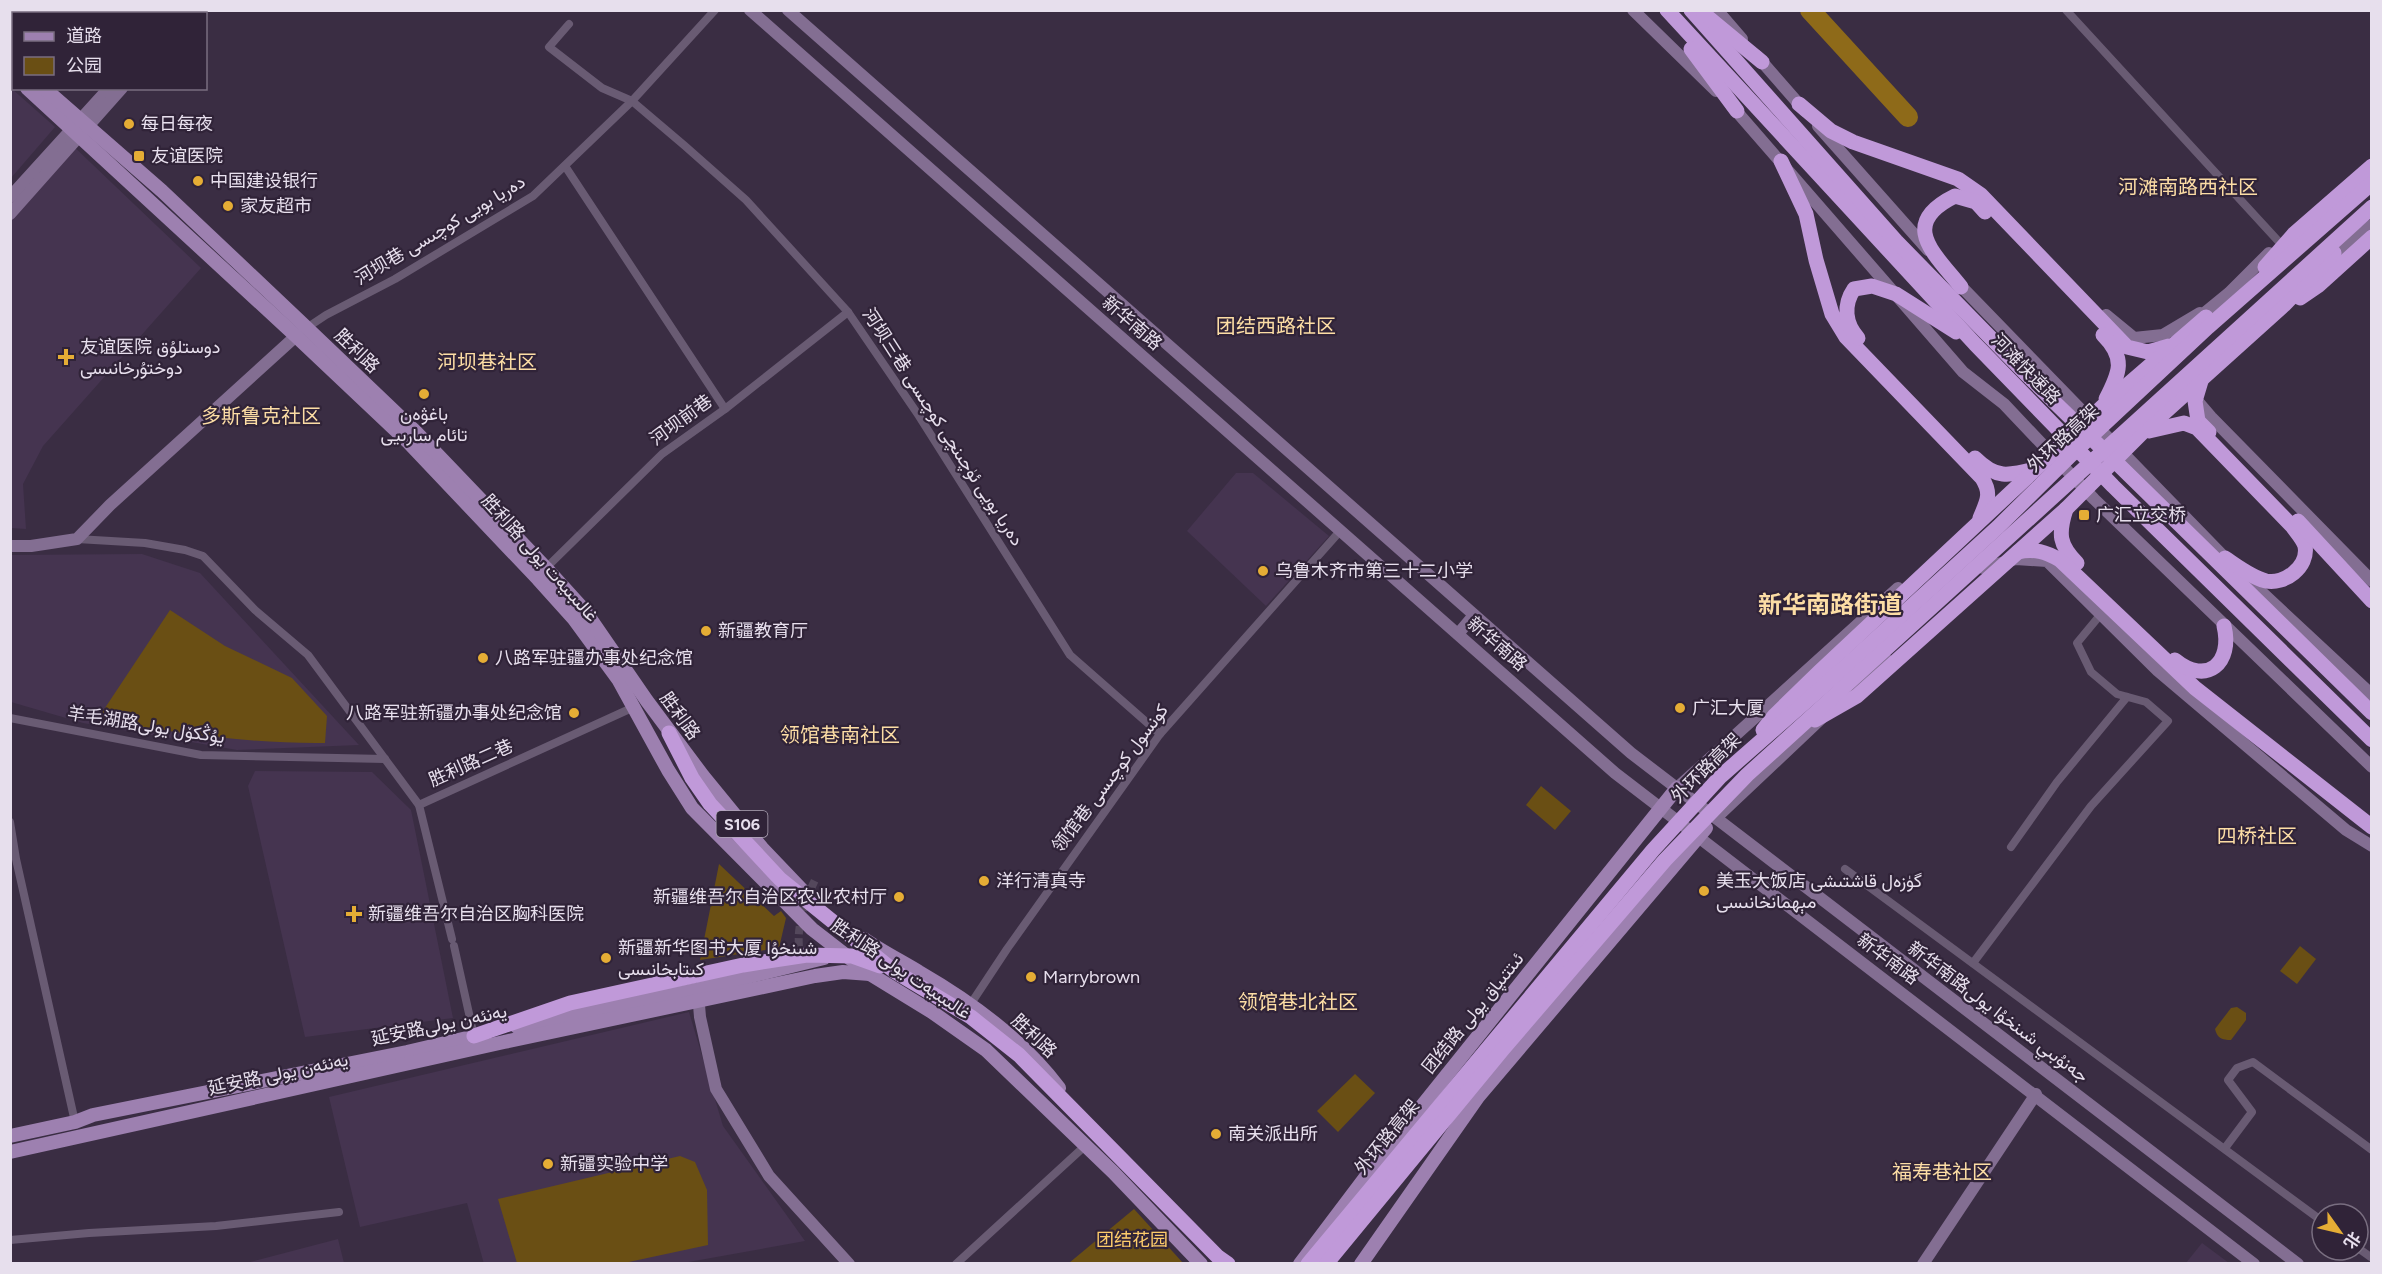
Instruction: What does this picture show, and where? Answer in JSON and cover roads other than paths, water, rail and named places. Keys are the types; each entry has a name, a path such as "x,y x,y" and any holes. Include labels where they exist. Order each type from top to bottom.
{"highway":[{"path":"1665,10 1737,111"},
{"name":"河滩快速路","path":"1665,10 1975,344 2122,494 2372,740"},
{"name":"河滩快速路","path":"1691,10 1896,241 2027,375 2372,714"},
{"path":"1700,10 1762,62"},
{"path":"1799,104 1831,131 1853,142 1958,179 2127,347 2148,352 2172,345"},
{"path":"1781,160 1806,214 1816,260 1832,314 1982,478 1988,488 1989,497 1975,527"},
{"path":"2262,270 2294,234 2372,166"},
{"path":"1744,756 1775,715 2102,407 2172,345 2372,178"},
{"name":"外环路高架","path":"1308,1263 1653,850 1721,776 1844,668 1998,527 2208,327 2372,183"},
{"path":"1961,287 1926,244 1925,222 1936,205 1954,196 1978,199 2110,342 2118,354 2118,376 2102,407"},
{"name":"外环路高架","path":"1326,1263 1503,1049 1665,860 1747,775 2372,207"},
{"path":"1792,734 1857,696 2066,509 2143,432 2272,316 2372,214"},
{"path":"2272,316 2319,285 2372,237"},
{"path":"1975,344 1896,294 1872,286 1854,289 1847,299 1848,333 1989,471 2002,475 2038,468"},
{"path":"2202,379 2195,401 2198,421 2306,529 2372,600"},
{"path":"2143,432 2184,423 2196,428 2292,526 2306,548 2301,563 2292,576 2279,582 2260,578 2225,558"},
{"path":"2066,509 2061,537 2064,550 2164,651 2186,669 2196,672 2214,669 2223,659 2227,646 2224,626"},
{"path":"2018,552 2029,549 2048,553 2060,560 2187,682 2371,827"},
{"path":"669,733 692,778 710,804 780,879 894,971 971,1017 1019,1055 1218,1257 1229,1263"},
{"path":"474,1036 570,1003 743,965 807,955 852,956 894,971"},
{"path":"1341,1263 1400,1175"},
{"path":"1302,1263 1326,1242"}],"main road":[{"name":"胜利路","path":"30,90 80,128"},
{"name":"胜利路","path":"46,90 80,128 301,332 416,432 546,568 585,611 669,733 762,848 808,896 875,947 970,1005 1024,1048 1045,1069 1072,1105 1229,1263"},
{"name":"胜利路 غالىبىيەت يولى","path":"301,332 574,619 618,679 668,770 692,808 812,929 842,954 987,1050 1086,1145 1201,1263"},
{"name":"团结路 ئىتتىپاق يولى","path":"1302,1263 1377,1162 1677,788"},
{"path":"1361,1263 1478,1097 1698,836 1716,818"},
{"name":"延安路يەنئەن يولى","path":"10,1136 75,1122 93,1115 474,1036 698,995 842,954 875,947"},
{"name":"延安路 يەنئەن يولى","path":"10,1152 698,995 843,972 870,974"}],"street":[{"name":"河坝巷 دەريا بويى كوچىسى","path":"301,332 326,315 395,279 533,196 632,101 715,10"},
{"name":"新华南路","path":"750,10 1615,773 2254,1263"},
{"name":"新华南路","path":"788,10 1631,753 1677,788"},
{"path":"1633,10 1737,111 1963,372 2004,404 2094,499 2372,767"},
{"path":"1717,10 1961,287 2225,558 2372,695"},
{"path":"2066,10 2280,243"},
{"name":"河坝三巷 دەريا بويى ئۈچىنچى كوچىسى","path":"569,24 549,47 602,88 632,101 746,200 848,312 919,416 1070,655 1160,734"},
{"path":"10,214 80,128 108,90"},
{"path":"10,197 120,90"},
{"path":"2076,405 2091,407 2099,404 2138,367 2217,303 2372,158"},
{"path":"565,166 725,409"},
{"path":"1931,170 1959,171 1983,189 2114,323 2134,338 2163,335 2217,303"},
{"path":"2124,454 2128,440 2372,225"},
{"name":"河坝前巷","path":"546,568 662,454 725,409 848,312"},
{"path":"77,539 110,505 301,332"},
{"path":"2186,388 2211,417 2372,581"},
{"path":"1677,788 2026,474 2041,444"},
{"path":"1716,818 2049,506 2078,496 2094,499"},
{"name":"领馆巷 كونسول كوچىسى","path":"970,1005 1007,949 1160,734 1341,530"},
{"path":"10,546 30,546 77,539 146,543 185,550 203,556 255,610 308,655 419,805 474,1036"},
{"path":"1983,568 2016,559 2047,561 2158,671 2346,830 2372,846"},
{"path":"1973,963 2091,806 2168,721 2146,702 2117,694 2091,672 2077,643 2101,614"},
{"path":"1458,634 1474,615"},
{"path":"2011,847 2056,782 2127,697"},
{"name":"胜利路二巷","path":"419,805 634,707"},
{"name":"羊毛湖路يۇڭكۆل يولى","path":"10,718 201,755 385,759"},
{"name":"新华南路جەنۇبىي شىنخۇا يولى","path":"1677,788 2298,1263"},
{"path":"10,822 16,859 75,1122"},
{"path":"1845,869 2310,1212"},
{"path":"698,995 716,1089 769,1176 849,1263"},
{"path":"2225,1148 2252,1112 2228,1080 2237,1068 2253,1062 2372,1150"},
{"path":"1923,1263 2036,1095"},
{"path":"956,1263 1086,1145"},
{"path":"10,1240 216,1226 339,1212"}],"waterway":[{"path":"1810,10 1908,117"}],"tunnel":[{"path":"801,958 799,928 807,898 815,880"}],"place":[{"name":"每日每夜","path":"129,124"},
{"name":"友谊医院","path":"139,156"},
{"name":"中国建设银行","path":"198,181"},
{"name":"家友超市","path":"228,206"},
{"name":"友谊医院 دوستلۇق دوختۇرخانىسى","path":"66,357"},
{"name":"باغۋەن تائام سارىيى","path":"424,394"},
{"name":"广汇立交桥","path":"2084,515"},
{"name":"乌鲁木齐市第三十二小学","path":"1263,571"},
{"name":"新疆教育厅","path":"706,631"},
{"name":"八路军驻疆办事处纪念馆","path":"483,658"},
{"name":"广汇大厦","path":"1680,708"},
{"name":"八路军驻新疆办事处纪念馆","path":"574,713"},
{"name":"洋行清真寺","path":"984,881"},
{"name":"美玉大饭店 گۈزەل قاشتىشى مېھمانخانىسى","path":"1704,891"},
{"name":"新疆维吾尔自治区农业农村厅","path":"899,897"},
{"name":"新疆维吾尔自治区胸科医院","path":"354,914"},
{"name":"新疆新华图书大厦 شىنخۇا كىتابخانىسى","path":"606,958"},
{"name":"Marrybrown","path":"1031,977"},
{"name":"南关派出所","path":"1216,1134"},
{"name":"新疆实验中学","path":"548,1164"}],"district":[{"name":"河滩南路西社区","path":"2188,187"},
{"name":"团结西路社区","path":"1276,326"},
{"name":"河坝巷社区","path":"487,362"},
{"name":"多斯鲁克社区","path":"261,416"},
{"name":"新华南路街道","path":"1830,605"},
{"name":"领馆巷南社区","path":"840,735"},
{"name":"四桥社区","path":"2257,836"},
{"name":"领馆巷北社区","path":"1298,1002"},
{"name":"福寿巷社区","path":"1942,1172"}],"park label":[{"name":"团结花园","path":"1132,1240"}]}
